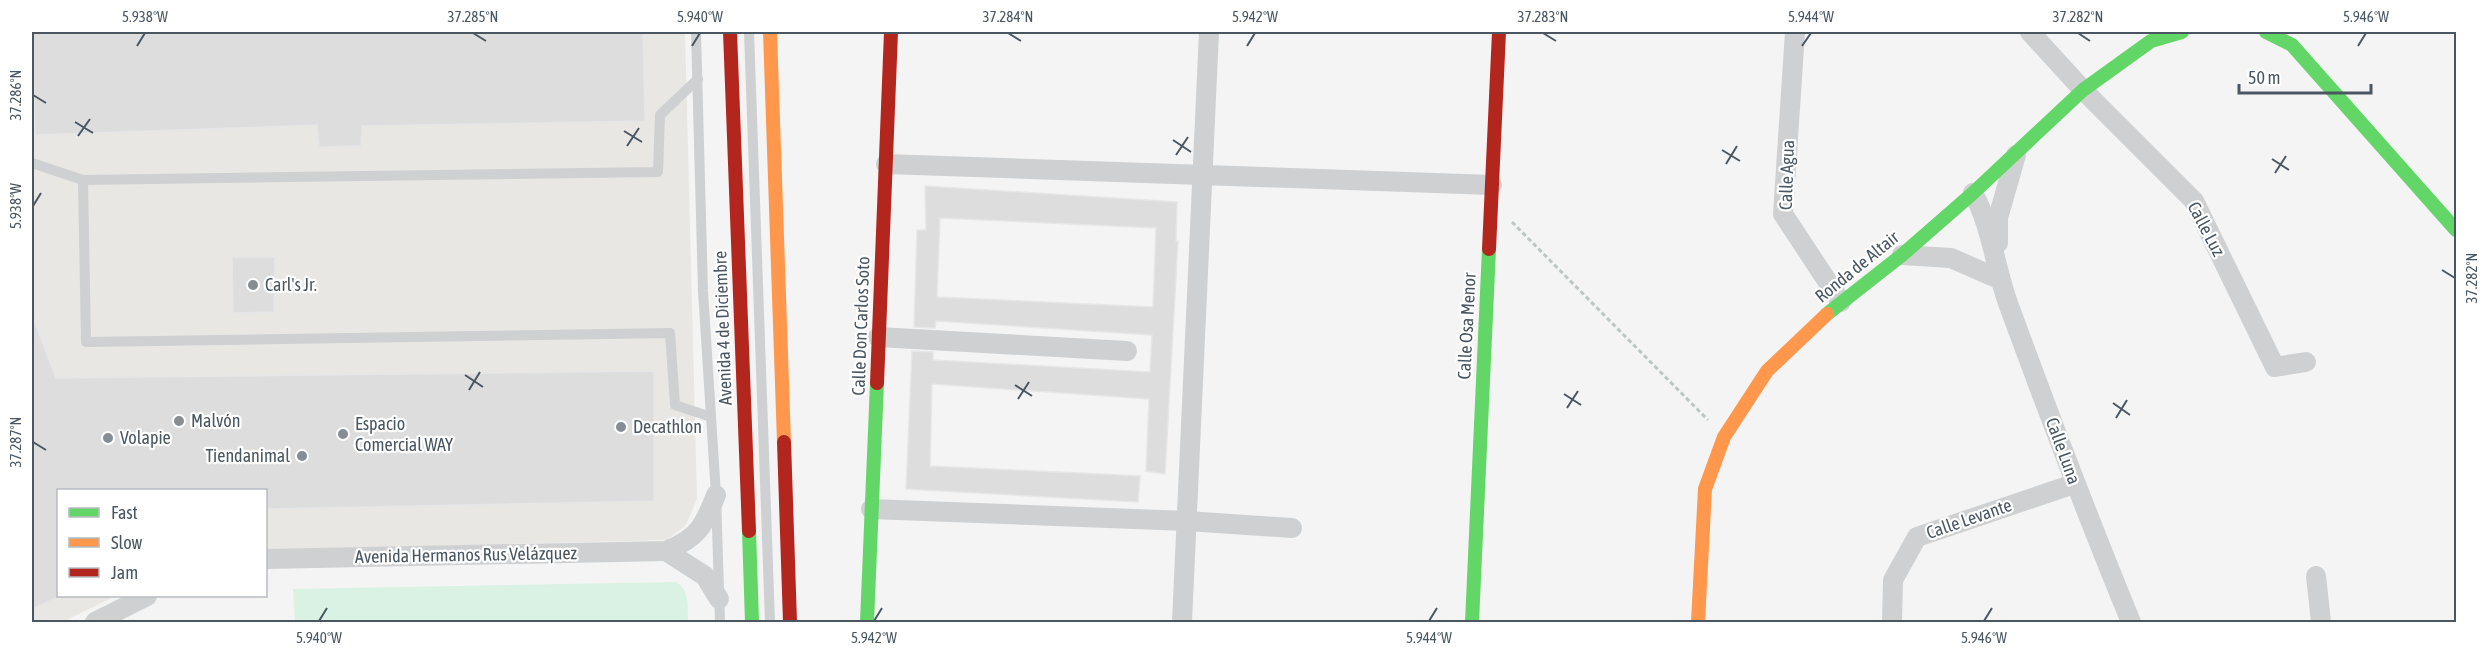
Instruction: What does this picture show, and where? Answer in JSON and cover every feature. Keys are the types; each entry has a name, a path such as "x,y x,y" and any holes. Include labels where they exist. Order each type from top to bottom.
{"street":[{"name":"Avenida 4 de Diciembre","path":"730,32 752,622"},
{"path":"770,32 790,622"},
{"name":"Calle Don Carlos Soto","path":"867,622 891,32"},
{"path":"1182,622 1209,32"},
{"name":"Calle Osa Menor","path":"1472,622 1499,32"},
{"name":"Calle Agua","path":"1795,32 1783,214 1841,302"},
{"path":"2030,32 2083,90"},
{"name":"Ronda de Altair","path":"1698,622 1705,489 1724,437 1767,371 1841,302 1902,255 1973,193 2083,90 2151,41 2182,32"},
{"path":"2266,32 2292,45 2457,230"},
{"name":"Calle Luz","path":"2083,90 2194,201 2275,367 2306,362"},
{"name":"Calle Luna","path":"1999,279 1998,218 2016,153"},
{"path":"886,164 1202,177 1492,193"},
{"name":"Calle Luna","path":"1973,193 1984,213 1999,279 2074,484 2131,622"},
{"path":"1902,255 1951,258 1999,279"},
{"path":"878,337 1127,351"},
{"name":"Calle Levante","path":"1892,622 1893,580 1917,537 2074,484"},
{"name":"Avenida Hermanos Rus Velázquez","path":"267,559 666,551 694,537 705,522 716,495"},
{"path":"871,509 1187,521 1292,528"},
{"path":"666,551 705,576 719,599"},
{"path":"2316,576 2321,622"},
{"path":"95,622 145,597"}],"lane":[{"path":"696,32 703,291 716,495 720,622"},
{"path":"749,32 770,622"},
{"path":"757,32 778,622"},
{"path":"32,163 83,180 658,172 660,115 698,79"},
{"path":"83,180 86,342 670,333 675,405 711,417"}],"path":[{"path":"1492,193 1724,437"}],"shaded area":[{"path":"32,32 685,32 697,499 686,525 667,540 267,550 267,489 57,489 57,597 114,597 62,622 32,622"}],"green space":[{"path":"676,582 686,595 688,622 295,622 293,589"}],"building":[{"path":"32,32 643,32 645,121 362,126 361,146 319,147 317,125 35,135"},
{"path":"925,186 1177,202 1176,241 1178,241 1165,474 1146,471 1149,399 932,384 930,466 1140,476 1138,502 906,489 912,351 933,352 933,360 1150,372 1152,335 936,321 935,328 914,327 917,230 926,230","holes":["940,218 1156,228 1153,307 937,297"]},
{"name":"Carl's Jr.","path":"232,257 275,257 274,312 233,313"},
{"name":"Espacio Comercial WAY","path":"32,315 56,378 654,371 654,501 267,509 267,489 57,489 58,597 32,609"}],"traffic: fast":[{"path":"1827,314 1902,255 1973,193 2083,90 2151,41 2182,32"},
{"path":"2266,32 2292,45 2456,230"},
{"path":"1472,622 1489,249"},
{"path":"867,622 877,383"},
{"path":"749,531 752,622"}],"traffic: slow":[{"path":"770,32 784,442"},
{"path":"1698,622 1705,489 1724,437 1767,371 1827,314"}],"traffic: jam":[{"path":"730,32 749,531"},
{"path":"877,383 891,32"},
{"path":"1489,249 1499,32"},
{"path":"784,442 790,622"}],"place":[{"name":"Carl's Jr.","path":"253,285"},
{"name":"Malvón","path":"179,421"},
{"name":"Decathlon","path":"621,427"},
{"name":"Espacio Comercial WAY","path":"343,434"},
{"name":"Volapie","path":"108,438"},
{"name":"Tiendanimal","path":"302,456"}]}
